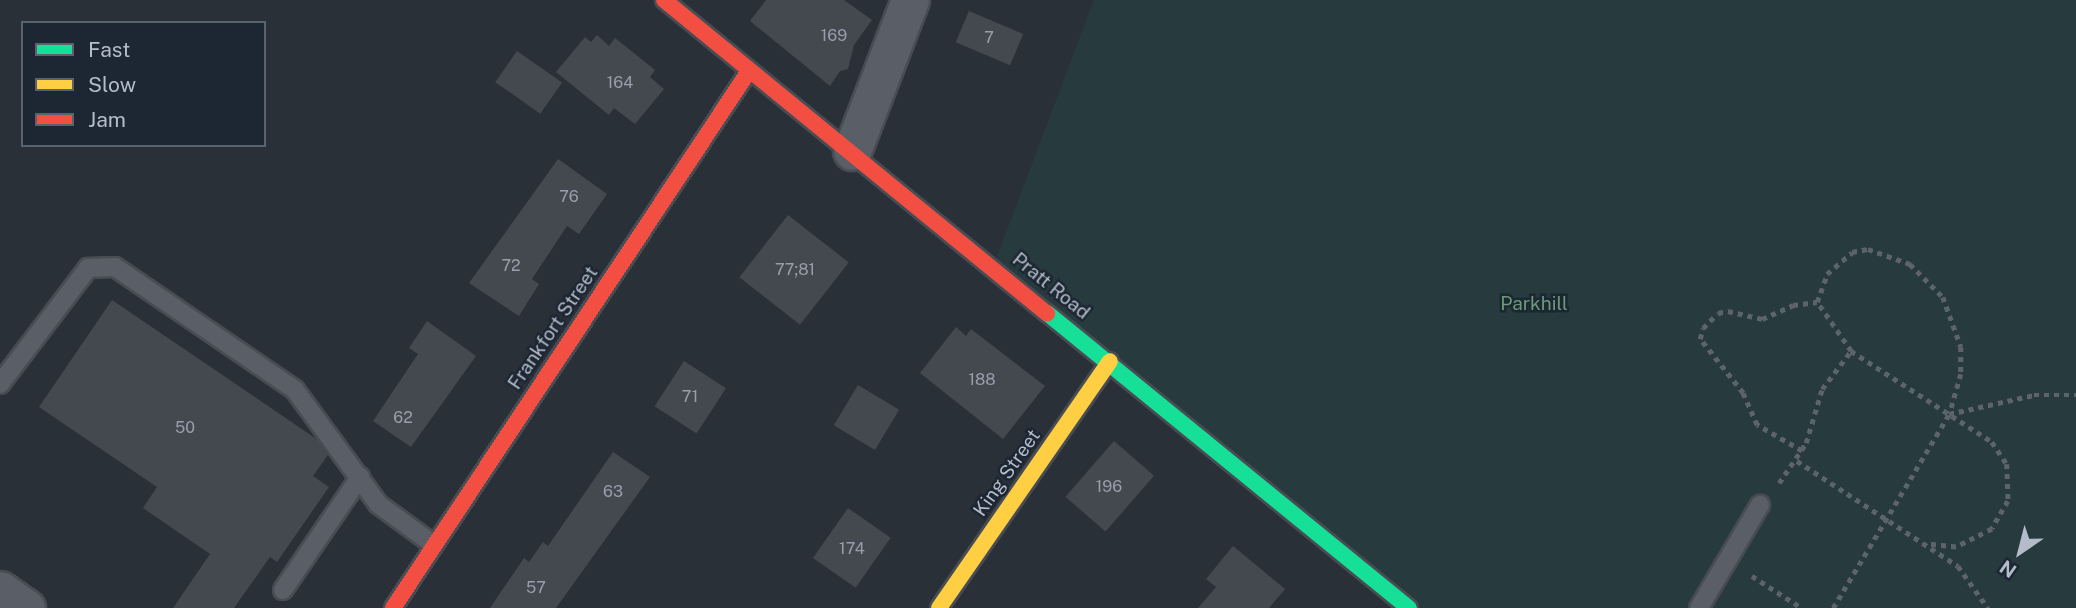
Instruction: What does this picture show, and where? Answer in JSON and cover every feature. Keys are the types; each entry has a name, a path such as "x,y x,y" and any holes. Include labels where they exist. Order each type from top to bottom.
{"street":[{"name":"Pratt Road","path":"664,0 1110,361 1409,608"},
{"path":"852,151 910,0"},
{"name":"Frankfort Street","path":"393,608 749,71"},
{"name":"King Street","path":"939,608 1110,361"},
{"path":"0,590 26,608"}],"lane":[{"path":"0,384 88,268 116,267 295,390 378,504 434,545"},
{"path":"283,590 360,477"},
{"path":"1699,608 1760,505"}],"path":[{"path":"1816,302 1827,274 1852,252 1878,251 1910,264 1943,296 1961,347 1957,395 1949,414 1833,608"},
{"path":"1816,302 1851,351 1949,414 2001,453 2010,478 2008,501 2000,521 1984,536 1956,547 1927,544"},
{"path":"1802,451 1757,425 1743,393 1700,339 1703,328 1718,313 1728,311 1762,319 1793,304 1816,302"},
{"path":"1760,505 1797,461 1822,389 1851,351"},
{"path":"1949,414 2034,395 2076,396"},
{"path":"1797,461 1958,566 1988,608"},
{"path":"1728,559 1802,608"}],"green space":[{"name":"Parkhill","path":"1094,0 2076,0 2076,608 1409,608 993,267"}],"building":[{"path":"766,0 844,0 872,20 854,45 848,69 840,71 830,86 750,21"},
{"path":"969,11 1023,34 1010,65 956,42"},
{"path":"597,35 609,46 615,38 655,70 650,77 664,89 635,124 614,108 609,115 556,72 585,37 591,42"},
{"path":"517,51 562,83 540,114 495,82"},
{"path":"558,159 607,194 579,234 567,226 532,279 539,284 519,316 469,283"},
{"path":"788,215 849,262 800,325 739,277"},
{"path":"112,300 318,440 328,455 313,476 329,487 277,562 270,557 234,608 173,608 210,554 143,508 157,487 39,407"},
{"path":"427,321 476,356 411,447 373,421 418,354 409,348"},
{"path":"956,327 966,336 971,329 1045,386 1003,439 920,373"},
{"path":"684,361 726,388 697,434 655,406"},
{"path":"858,385 899,410 875,450 834,425"},
{"path":"1114,441 1154,476 1105,532 1065,497"},
{"path":"613,452 650,477 556,608 490,608 524,558 529,562 543,542 548,546"},
{"path":"848,508 891,538 856,588 813,558"},
{"path":"1233,546 1285,589 1269,608 1198,608 1216,587 1206,579"}],"traffic: fast":[{"path":"1047,313 1409,608"}],"traffic: slow":[{"path":"939,608 1110,361"}],"traffic: jam":[{"path":"664,0 1047,313"},
{"path":"393,608 749,71"}]}
